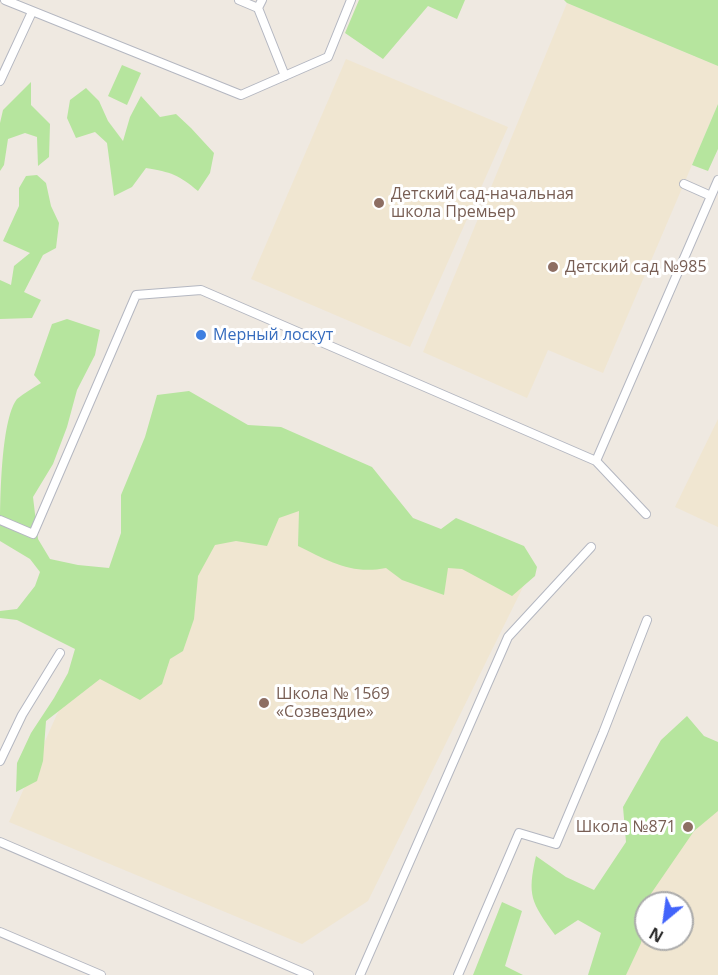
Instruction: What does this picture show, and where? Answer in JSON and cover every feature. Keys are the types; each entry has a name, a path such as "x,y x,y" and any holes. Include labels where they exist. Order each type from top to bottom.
{"lane":[{"path":"5,0 241,95 328,57 351,0"},
{"path":"239,0 260,4 285,76"},
{"path":"0,81 32,12"},
{"path":"596,461 718,180"},
{"path":"684,184 711,196"},
{"path":"0,520 33,534 136,295 201,290 596,461 646,514"},
{"path":"360,975 508,637 591,547"},
{"path":"458,975 519,833 555,844 603,733 647,620"},
{"path":"0,761 22,715 60,653"},
{"path":"0,842 309,975"},
{"path":"0,932 101,975"}],"shaded area":[{"name":"Детский сад №985","path":"567,3 718,66 718,104 603,373 548,350 527,398 423,352"},
{"name":"Детский сад-начальная школа Премьер","path":"346,59 508,127 410,347 251,279"},
{"path":"718,419 718,527 675,507"},
{"name":"Школа № 1569 «Созвездие»","path":"180,438 524,585 368,901 302,944 9,822"},
{"name":"Школа №871","path":"718,751 718,975 598,975 634,908 634,951 694,951 694,891 643,891"}],"green space":[{"path":"359,0 465,0 457,19 428,6 383,59 345,33"},
{"path":"564,0 718,0 718,66 567,3"},
{"path":"122,65 141,73 127,105 108,96"},
{"path":"31,82 31,105 50,124 49,157 38,166 37,137 25,133 8,139 4,165 0,171 0,123 3,110"},
{"path":"86,88 99,101 108,121 123,141 130,117 141,96 160,117 176,114 214,153 210,173 198,191 174,175 146,168 132,187 114,196 107,143 95,132 76,138 67,118 70,100"},
{"path":"718,104 718,149 708,171 692,165"},
{"path":"37,175 46,183 51,206 59,223 56,248 43,255 24,292 41,300 32,318 0,319 0,280 11,285 14,266 30,253 3,241 19,206 19,188 26,176"},
{"path":"67,319 100,330 95,355 77,390 67,427 53,464 33,497 38,539 50,559 109,568 121,533 121,495 145,437 157,395 189,391 248,425 281,427 372,467 413,518 441,529 456,518 524,546 537,567 535,576 512,596 462,569 448,568 444,595 402,580 386,568 362,570 320,557 298,546 299,511 279,518 267,546 236,541 215,545 198,576 194,619 183,651 170,659 162,684 140,700 100,679 46,721 43,761 37,781 16,792 17,763 31,733 68,673 75,649 17,620 0,618 0,611 17,609 35,586 40,572 30,559 0,541 4,445 11,410 17,399 41,383 34,375 52,324"},
{"path":"687,716 704,736 718,742 718,811 694,831 653,891 634,891 634,951 637,951 626,975 588,975 601,933 578,920 555,935 533,898 532,881 536,856 566,877 594,890 626,842 623,807 661,740"},
{"path":"502,902 522,911 505,966 523,975 473,975"}],"place":[{"name":"Детский сад-начальная школа Премьер","path":"379,203"},
{"name":"Детский сад №985","path":"553,267"},
{"name":"Мерный лоскут","path":"201,335"},
{"name":"Школа № 1569 «Созвездие»","path":"264,703"},
{"name":"Школа №871","path":"688,827"}]}
